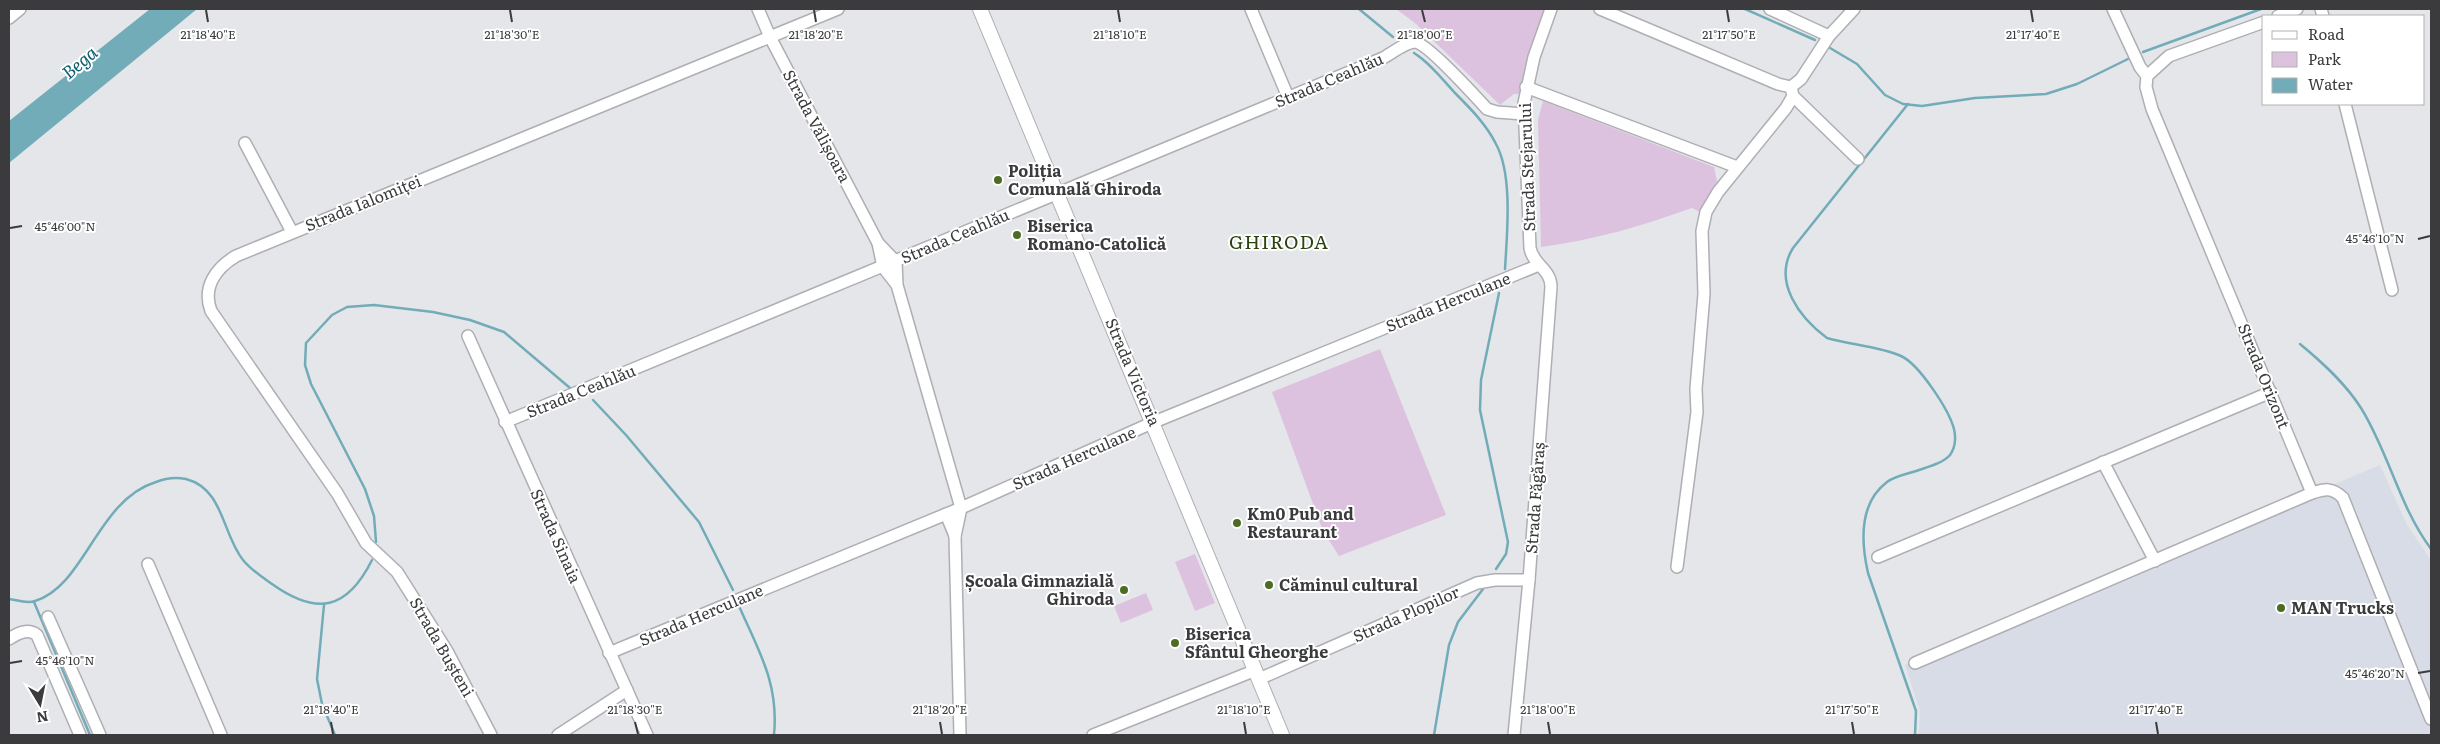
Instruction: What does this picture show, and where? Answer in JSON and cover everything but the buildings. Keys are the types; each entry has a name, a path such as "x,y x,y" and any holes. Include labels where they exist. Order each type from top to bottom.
{"street":[{"path":"9,18 20,9"},
{"name":"Strada Vălișoara","path":"758,9 770,37 889,264"},
{"name":"Strada Ialomiței","path":"386,563 366,543 337,493 211,311 208,302 214,275 225,263 236,256 292,232 838,9"},
{"name":"Strada Victoria","path":"980,9 1154,422 1282,735"},
{"path":"1251,9 1288,97"},
{"name":"Strada Stejarului","path":"1540,266 1534,262 1530,248 1524,114 1526,87 1551,9"},
{"path":"1600,9 1792,91 1858,160"},
{"path":"1770,9 1829,36"},
{"path":"1677,567 1696,412 1696,389 1703,319 1704,222 1706,212 1737,167 1786,108 1792,91 1829,36 1854,9"},
{"name":"Strada Orizont","path":"2112,9 2140,67 2147,76 2146,88 2152,109 2312,493"},
{"path":"2281,15 2296,9"},
{"path":"2147,76 2169,56 2262,23"},
{"name":"Strada Ceahlău","path":"505,422 1384,58 1412,42 1418,42 1429,50 1487,108 1497,112 1524,114"},
{"path":"1526,87 1737,167"},
{"path":"2345,105 2392,290"},
{"path":"245,143 292,232"},
{"path":"889,264 898,285 953,511 960,735"},
{"name":"Strada Herculane","path":"609,653 953,511 1154,422 1540,266"},
{"name":"Strada Făgăraș","path":"1514,735 1529,580 1552,288 1549,275 1540,266"},
{"name":"Strada Sinaia","path":"468,336 647,735"},
{"path":"1878,558 2271,392"},
{"path":"2102,462 2154,560"},
{"path":"1915,663 2312,493 2328,488 2336,491 2342,498 2431,719"},
{"path":"953,511 954,536"},
{"name":"Strada Bușteni","path":"386,563 397,572 447,651 491,735"},
{"path":"148,564 222,735"},
{"name":"Strada Plopilor","path":"1092,735 1258,674 1477,583 1495,580 1529,580"},
{"path":"48,617 100,735"},
{"path":"9,639 18,633 28,631 37,636 80,735"},
{"path":"558,735 627,690"}],"shaded area":[{"path":"2380,465 2407,525 2431,560 2431,735 1919,735 1920,711 1905,665"}],"green space":[{"path":"1396,9 1548,9 1522,94 1514,94 1500,105 1415,23"},
{"path":"1543,101 1714,167 1717,181 1700,212 1692,208 1618,232 1541,247 1538,120"},
{"path":"1380,349 1446,515 1339,556 1323,531 1272,392"},
{"path":"1195,554 1215,603 1195,611 1175,562"},
{"path":"1146,593 1153,610 1121,623 1114,606"}],"water":[{"path":"150,9 197,9 9,163 9,121"}],"waterway":[{"path":"1359,9 1393,37"},
{"path":"1745,9 1815,40"},
{"path":"2143,52 2261,9"},
{"path":"1830,48 1857,64 1885,95 1903,104 1922,106 1975,98 2046,94 2077,84 2130,58"},
{"path":"1414,53 1431,66 1472,110 1496,144 1505,172 1507,188 1508,222 1505,269"},
{"path":"1908,104 1793,248 1787,261 1786,274 1787,286 1792,298 1799,310 1817,330 1827,338 1883,350 1901,356 1908,361 1932,388 1954,429 1955,443 1950,455 1939,463 1887,482 1871,501 1864,524 1864,549 1868,573 1916,711 1915,735"},
{"path":"1496,569 1506,554 1508,542 1480,410 1481,380 1499,293"},
{"path":"376,542 374,516 365,489 311,384 305,365 306,343 332,315 347,307 374,305 433,312 470,320 504,332 570,388"},
{"path":"2300,344 2333,374 2361,408 2371,425 2410,515 2431,549"},
{"path":"593,400 626,435 699,522 733,590"},
{"path":"9,599 32,602 52,592 67,579 119,506 136,492 156,482 171,478 186,479 198,484 208,492 221,514 236,549 246,564 272,584 303,601 317,604 330,603 341,598 362,577 372,560"},
{"path":"1434,735 1449,645 1458,622 1483,589"},
{"path":"34,602 90,735"},
{"path":"324,605 317,679 322,704 335,735"},
{"path":"739,606 766,668 773,699 775,716 774,735"}],"place":[{"name":"Poliția Comunală Ghiroda","path":"998,180"},
{"name":"Biserica Romano-Catolică","path":"1017,235"},
{"name":"Km0 Pub and Restaurant","path":"1237,523"},
{"name":"Căminul cultural","path":"1269,585"},
{"name":"Școala Gimnazială Ghiroda","path":"1124,590"},
{"name":"MAN Trucks","path":"2281,608"},
{"name":"Biserica Sfântul Gheorghe","path":"1175,643"}],"district":[{"name":"GHIRODA","path":"1279,242"}],"water label":[{"name":"Bega","path":"80,63"}]}
